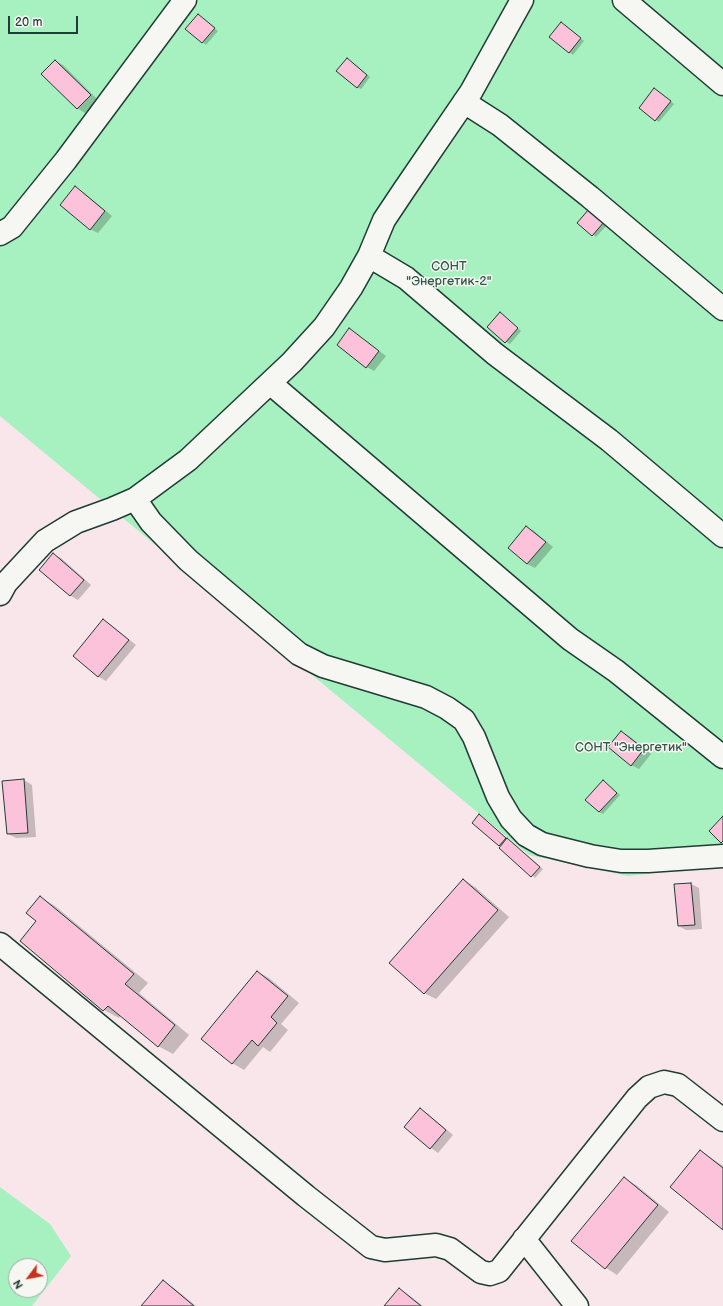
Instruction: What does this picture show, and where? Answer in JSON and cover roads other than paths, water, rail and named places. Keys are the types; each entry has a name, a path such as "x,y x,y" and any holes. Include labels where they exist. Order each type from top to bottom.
{"street":[{"path":"0,234 12,227 66,160 185,0"},
{"path":"0,594 6,583 46,542 76,522 135,499 188,460 292,362 324,327 352,288 369,256 384,220 471,92 522,0"},
{"path":"624,0 723,84"},
{"path":"464,102 500,124 590,197 723,309"},
{"path":"369,256 406,278 495,354 609,440 723,536"},
{"path":"270,383 570,639 616,671 723,756"},
{"path":"135,499 151,522 188,560 299,654 323,666 426,697 447,708 464,720 474,737 498,797 511,819 526,835 542,844 590,856 621,861 648,861 723,856"},
{"path":"0,944 306,1196 371,1247 385,1250 436,1245 450,1249 481,1272 490,1274 499,1271 637,1098 649,1087 664,1082 678,1085 720,1113"},
{"path":"524,1239 577,1306"}],"park label":[{"name":"СОНТ \"Энергетик-2\"","path":"449,274"},
{"name":"СОНТ \"Энергетик\"","path":"631,748"}]}
